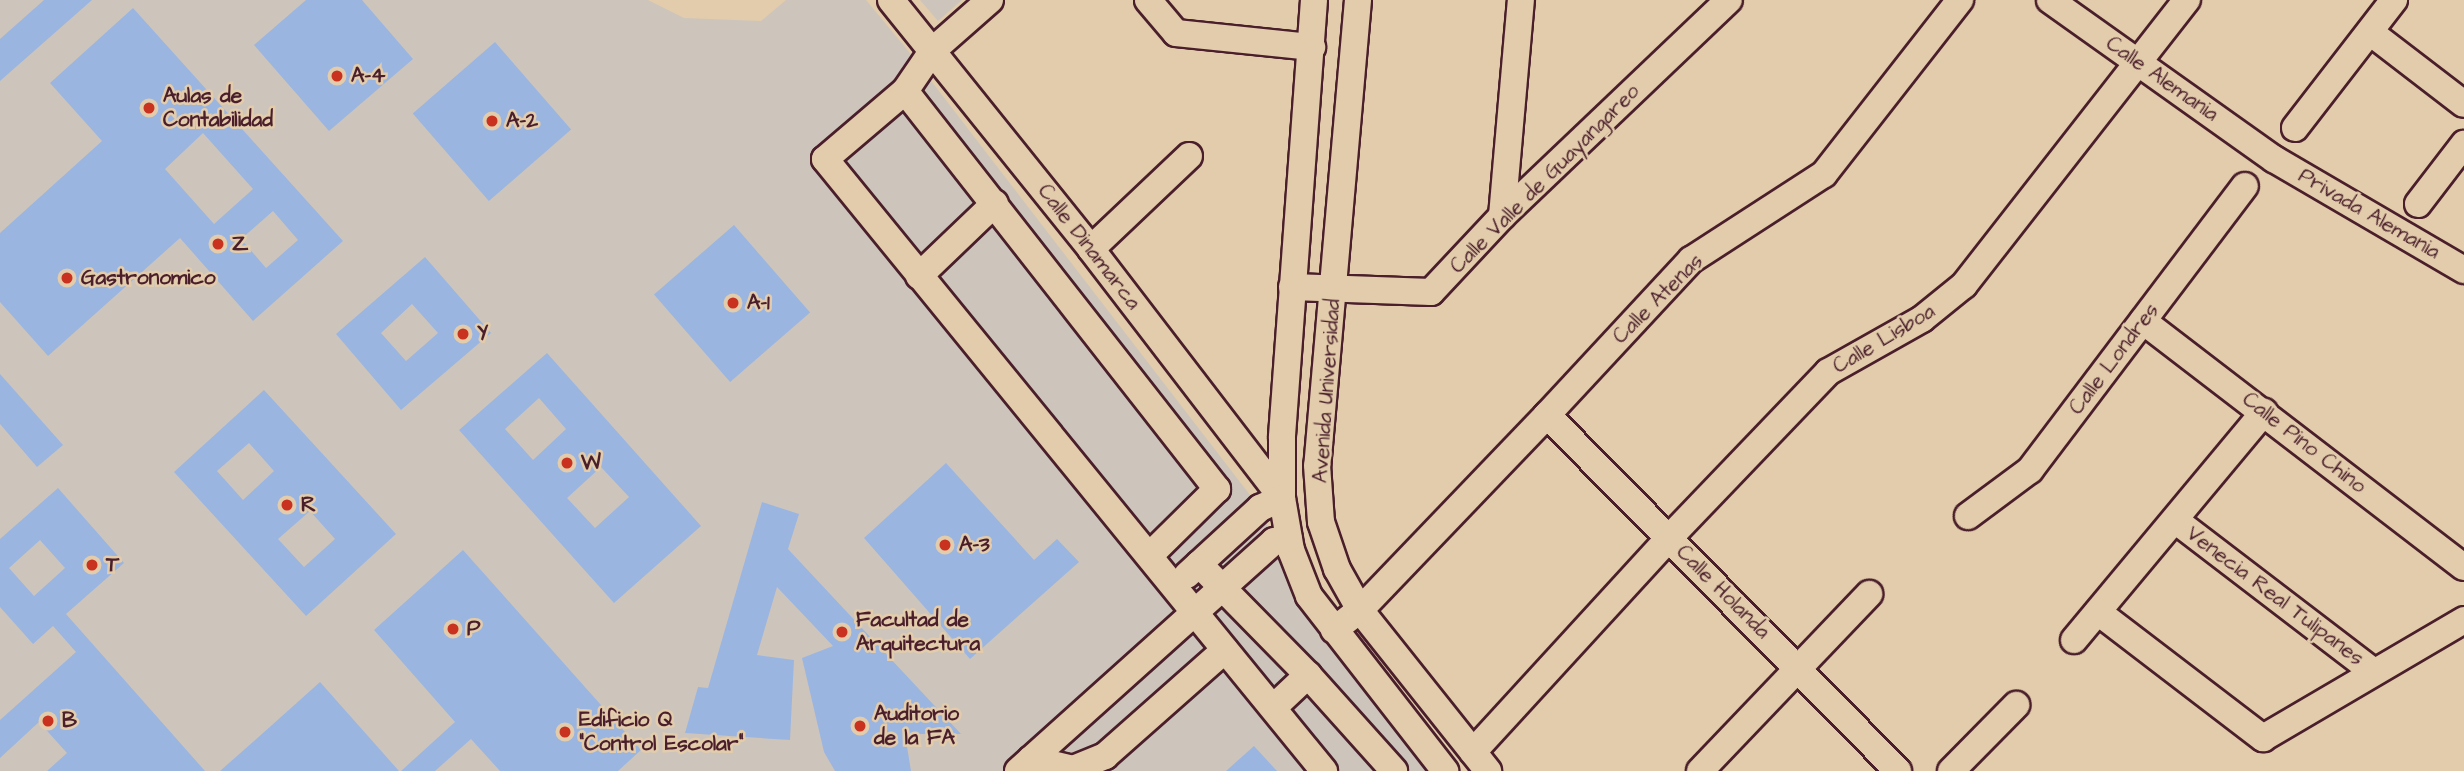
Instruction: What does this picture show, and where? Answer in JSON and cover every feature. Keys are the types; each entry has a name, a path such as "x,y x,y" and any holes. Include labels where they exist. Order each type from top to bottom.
{"street":[{"name":"Calle Dinamarca","path":"891,0 1091,249 1282,498"},
{"path":"990,0 933,50 905,91 825,159 1324,771"},
{"path":"1148,0 1175,33 1312,47"},
{"name":"Avenida Universidad","path":"1314,0 1282,438 1282,498 1289,538 1309,596 1445,771"},
{"name":"Avenida Universidad","path":"1358,0 1335,290 1317,465 1321,522 1337,569 1360,610 1481,762"},
{"path":"1502,216 1521,0"},
{"name":"Calle Valle de Guayangareo","path":"1292,287 1431,292 1502,216 1729,0"},
{"name":"Calle Atenas","path":"1334,630 1360,610 1691,260 1824,174 1960,0"},
{"name":"Calle Alemania","path":"2050,0 2274,159"},
{"name":"Calle Lisboa","path":"1481,762 1669,538 1828,372 1922,320 1964,285 2187,0"},
{"path":"2295,128 2395,0"},
{"path":"2370,32 2464,104"},
{"path":"905,91 1217,489 1149,556"},
{"path":"2418,204 2464,144"},
{"path":"1091,249 1189,156"},
{"name":"Privada Alemania","path":"2274,159 2464,270"},
{"name":"Calle Londres","path":"1968,516 2030,470 2245,186"},
{"path":"919,276 995,203"},
{"name":"Calle Pino Chino","path":"2143,321 2464,567"},
{"name":"Venecia Real Tulipanes","path":"2074,640 2264,412"},
{"name":"Calle Holanda","path":"1547,415 1898,771"},
{"path":"1173,589 1260,508 1282,498"},
{"name":"Venecia Real Tulipanes","path":"2175,520 2375,672"},
{"path":"1025,765 1274,541 1289,538"},
{"path":"1199,564 1308,675 1394,771"},
{"path":"1700,771 1869,594"},
{"name":"Venecia Real Tulipanes","path":"2098,612 2263,738 2464,620"},
{"path":"1025,765 1073,769 1105,756 1225,650"},
{"path":"1274,707 1308,675"},
{"path":"1951,771 2016,705"}],"shaded area":[{"path":"0,0 648,0 684,18 761,21 786,0 866,0 1260,508 1302,608 1427,771 0,771"},
{"path":"920,0 962,0 938,21"}],"building":[{"path":"44,0 92,0 0,81 0,39"},
{"name":"A-4","path":"306,0 362,0 413,59 329,131 254,45"},
{"path":"133,8 343,241 253,321 180,238 48,356 0,302 0,233 102,141 50,83","holes":["203,133 253,189 214,224 165,169","273,211 298,240 266,268 241,239"]},
{"name":"A-2","path":"495,42 571,130 489,201 413,114"},
{"name":"A-1","path":"734,225 810,313 730,382 654,295"},
{"name":"Y","path":"425,257 491,333 401,410 336,334","holes":["412,304 438,333 406,361 381,333"]},
{"name":"W","path":"547,353 701,526 614,603 459,430","holes":["539,398 566,429 533,460 505,429","601,467 629,497 595,528 567,498"]},
{"path":"0,374 63,445 37,467 0,424"},
{"name":"R","path":"264,390 396,534 306,616 174,472","holes":["249,443 274,471 243,500 217,471","310,511 335,539 304,567 278,539"]},
{"name":"A-3","path":"946,463 1034,560 1057,539 1079,562 970,659 864,538"},
{"path":"58,488 124,563 66,614 205,771 47,771 67,753 39,722 0,758 0,720 76,652 53,626 33,644 0,607 0,539","holes":["40,540 65,568 34,596 9,568"]},
{"path":"762,502 799,514 788,549 961,734 905,734 911,771 835,771 824,752 802,658 833,646 777,587 757,655 794,660 790,740 685,733 698,687 708,688"},
{"path":"463,550 641,750 618,771 500,771 471,739 435,771 401,771 455,722 374,630"},
{"path":"320,682 399,771 220,771 272,725"},
{"path":"1254,746 1277,771 1226,771"}],"place":[{"name":"A-4","path":"337,76"},
{"name":"Aulas de Contabilidad","path":"149,108"},
{"name":"A-2","path":"492,121"},
{"name":"Z","path":"218,244"},
{"name":"Gastronomico","path":"67,278"},
{"name":"A-1","path":"733,303"},
{"name":"Y","path":"463,334"},
{"name":"W","path":"567,463"},
{"name":"R","path":"287,505"},
{"name":"A-3","path":"945,545"},
{"name":"T","path":"92,565"},
{"name":"P","path":"453,629"},
{"name":"Facultad de Arquitectura","path":"842,632"},
{"name":"B","path":"48,721"},
{"name":"Auditorio de la FA","path":"860,726"},
{"name":"Edificio Q \"Control Escolar\"","path":"565,732"}]}
